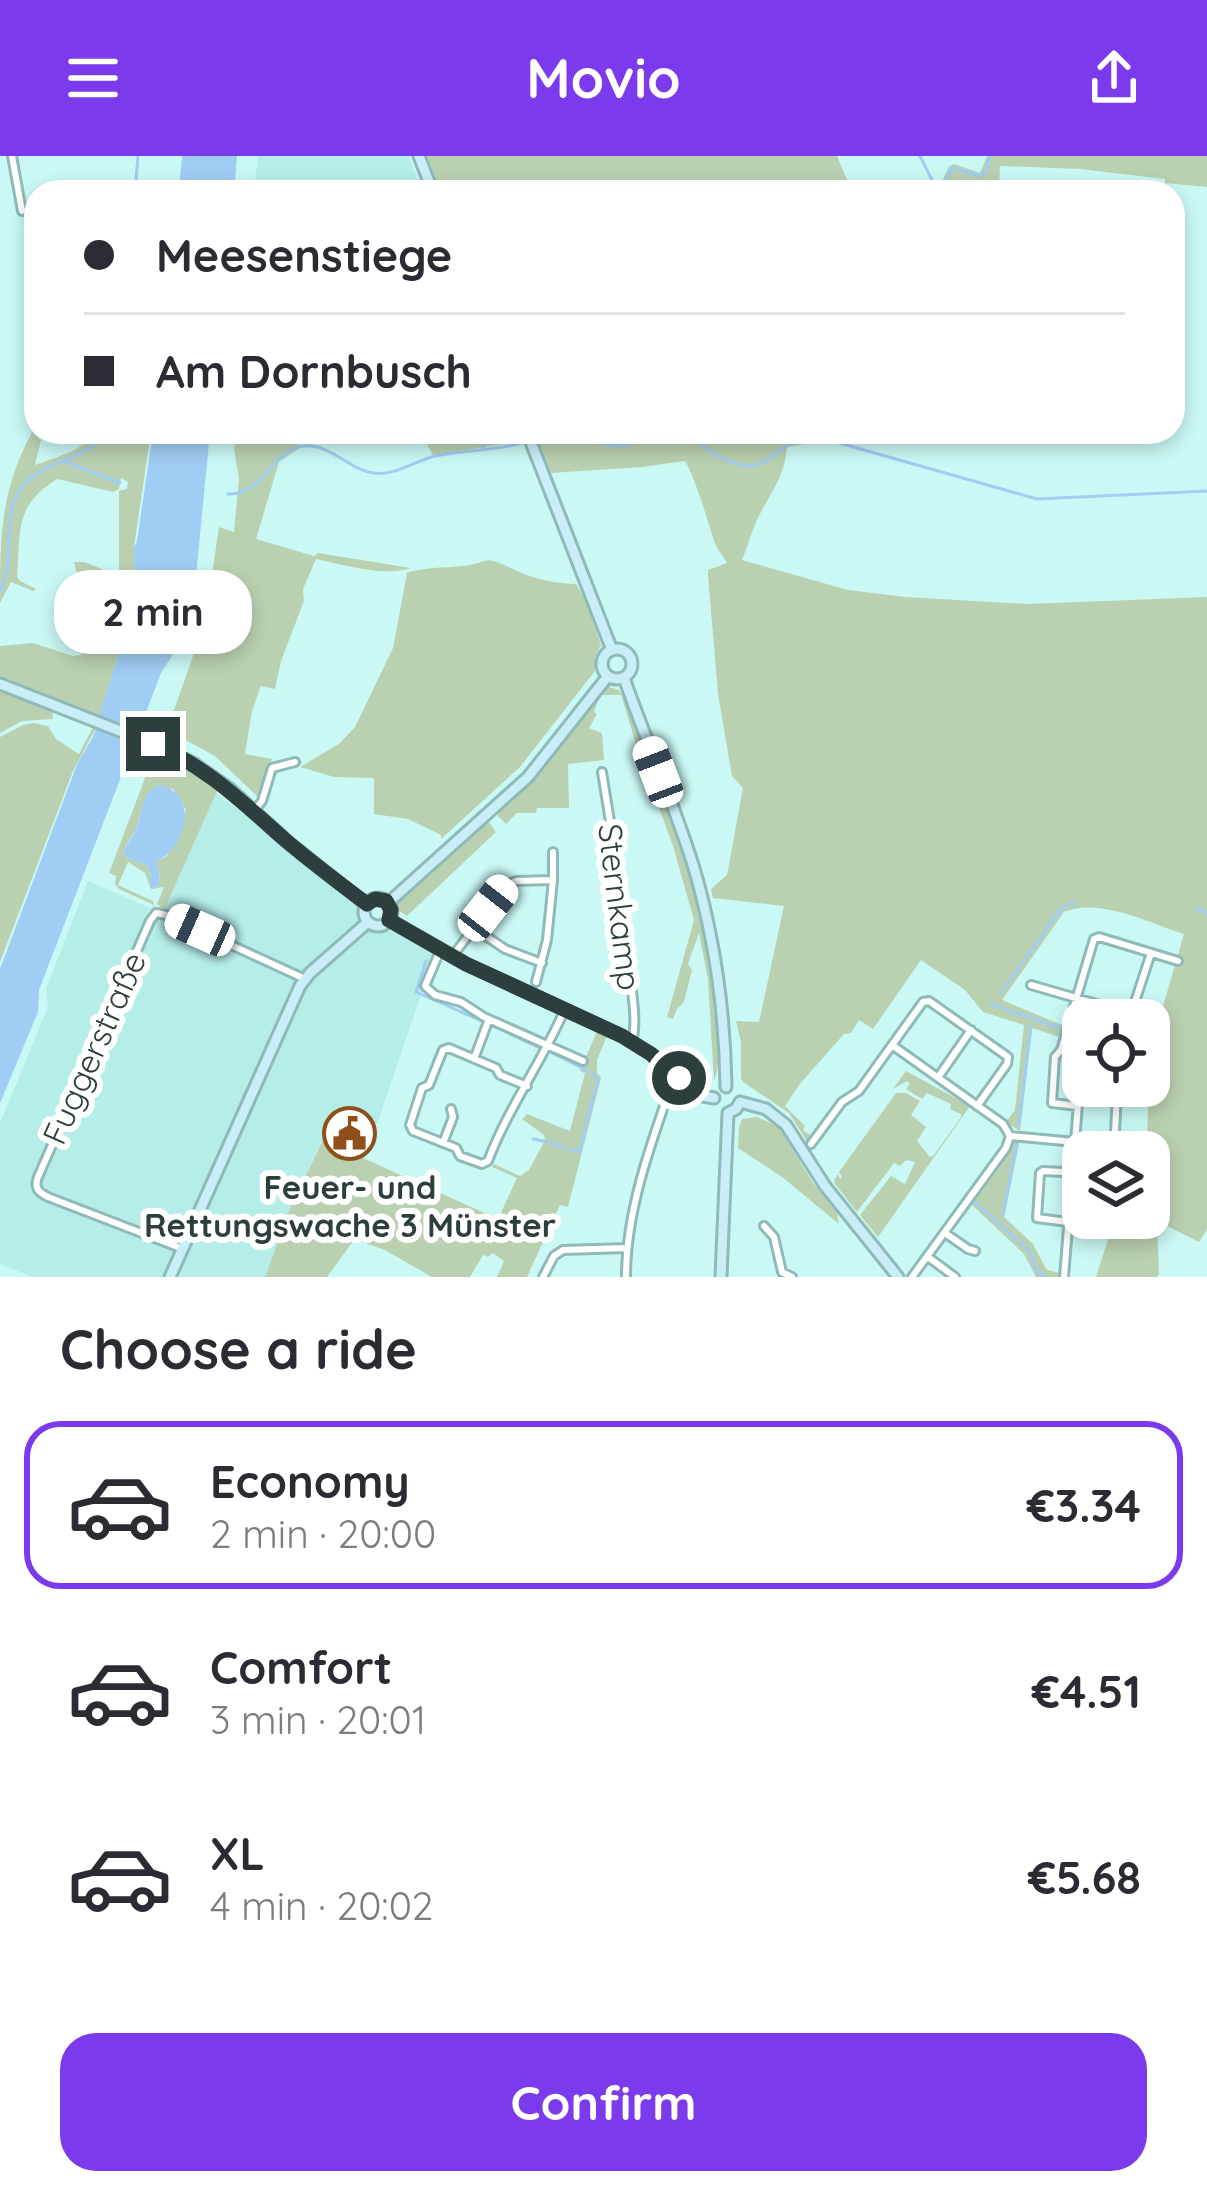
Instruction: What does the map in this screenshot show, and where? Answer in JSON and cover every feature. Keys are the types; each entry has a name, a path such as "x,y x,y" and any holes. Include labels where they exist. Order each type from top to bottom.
{"street":[{"path":"12,156 22,211"},
{"path":"532,444 612,650"},
{"path":"612,650 631,658 631,669 623,678 608,676 602,662 612,650"},
{"path":"388,904 528,777 608,676"},
{"path":"623,678 676,813 702,896 721,988 727,1087"},
{"path":"0,684 194,764 367,904"},
{"path":"254,811 272,768 295,762"},
{"name":"Sternkamp","path":"602,772 617,853 633,1007 632,1042"},
{"path":"536,982 549,925 553,852"},
{"path":"452,957 511,882 553,880"},
{"path":"379,899 388,904 389,920 378,926 368,922 367,904 379,899"},
{"name":"Fuggerstraße","path":"183,1249 48,1197 36,1187 150,922 156,913 166,915 305,979"},
{"path":"389,920 440,952 632,1042 703,1096 714,1098"},
{"path":"170,1277 305,979 368,922"},
{"path":"473,928 505,949 542,963"},
{"path":"1076,998 1095,938 1178,962"},
{"path":"440,952 425,986 435,995 461,1002 584,1061"},
{"path":"1031,985 1131,1014 1151,953"},
{"path":"811,1144 838,1106 859,1091 925,1000 1009,1059 977,1106"},
{"path":"527,1086 448,1048 422,1088 410,1125 413,1131 456,1148 460,1156 482,1164 488,1161 499,1131 527,1086 549,1046 565,1009"},
{"path":"474,1059 489,1019"},
{"path":"938,1078 971,1030"},
{"path":"1062,1045 1055,1057 1052,1102 1062,1104"},
{"path":"892,1046 1003,1124 1010,1136 912,1277"},
{"path":"626,1277 627,1248 646,1164 670,1090 679,1078"},
{"path":"727,1087 735,1090 740,1102 728,1113 719,1110 714,1098 727,1087"},
{"path":"740,1102 766,1109 784,1122 825,1186 898,1277"},
{"path":"443,1143 453,1117 451,1109"},
{"path":"721,1277 728,1113"},
{"path":"1010,1136 1062,1141"},
{"path":"1062,1172 1043,1171 1040,1176 1037,1218 1062,1221"},
{"path":"764,1226 774,1238 778,1274 792,1277"},
{"path":"945,1233 975,1251"},
{"path":"1064,1277 1067,1239"},
{"path":"543,1277 562,1250 627,1248"},
{"path":"928,1257 955,1277"}],"shaded area":[{"path":"182,156 237,156 235,180 180,180"},
{"path":"258,156 409,156 418,180 255,180"},
{"path":"151,444 209,444 192,617 161,673 39,990 38,1012 0,1103 0,969 78,762 93,737 135,579"},
{"path":"160,785 181,799 184,822 175,845 157,861 160,883 154,889 147,865 123,854 145,797"},
{"path":"216,793 357,905 367,928 392,931 438,956 377,1124 336,1111 290,1208 265,1277 33,1277 0,1264 0,1123 48,1007 46,989 88,881 150,908 164,909"}],"green space":[{"path":"427,156 837,156 847,180 436,180"},
{"path":"987,156 1207,156 1207,187 1185,185 1185,180 1080,169 1000,166 999,180 943,180 954,164 980,173"},
{"path":"26,444 40,444 35,465 83,444 149,444 134,547 135,579 100,716 38,693 24,700 52,711 53,719 22,721 0,733 0,646 33,643 81,655 89,621 74,562 119,576 119,491 127,489 128,482 121,478 119,489 113,492 57,479 43,489 27,509 20,532 17,577 36,589 11,582 0,603 4,515"},
{"path":"235,444 301,444 279,462 256,539 314,556 411,568 376,571 316,559 275,689 261,686 252,711 245,754 272,759 259,798 215,756 167,730 205,622 219,527 234,532 239,478"},
{"path":"427,444 505,444 433,455"},
{"path":"540,444 806,444 787,447 779,478 742,560 848,590 1027,604 1207,597 1207,1229 1199,1242 1170,1228 1170,1131 1147,1131 1148,1107 1170,1107 1170,999 1165,999 1184,934 1140,918 1108,909 1064,912 1002,1000 1062,1025 1059,1037 1032,1028 1020,1131 1006,1122 1015,1110 1024,1025 983,1012 965,990 921,960 873,1029 859,1020 785,1106 805,1126 803,1130 812,1136 815,1133 808,1143 789,1113 743,1082 736,1021 759,1022 784,906 713,898 711,889 727,875 743,788 732,776 718,694 708,575 708,570 727,563 714,541 686,462 551,473"},
{"path":"488,560 539,579 576,584 601,645 595,671 520,767 441,839 408,819 374,814 374,778 334,777 300,767 339,744 355,727 393,648 407,573"},
{"path":"606,686 619,690 626,703 697,902 714,984 718,1068 714,1081 708,979 699,933 688,964 692,970 684,1002 673,1019 667,1017 694,920 621,695 600,695 589,728 602,733 604,760 568,764 569,808 517,813 506,824 498,816 497,810 531,778"},
{"path":"34,723 48,726 56,739 79,754 96,728 73,771 0,962 0,737"},
{"path":"145,752 218,789 164,910 157,904 164,887 151,889 145,873 128,862 118,885 154,905 119,889 115,884 116,876 109,873 150,765 143,758","holes":["157,786 173,789 186,810 167,856 157,861 160,881 155,888 147,865 123,854 148,794"]},
{"path":"484,822 496,832 407,916 398,910 398,901 407,891"},
{"path":"597,1031 607,1036 597,1060 601,1078 568,1207 560,1205 527,1277 497,1277 504,1261 493,1253 483,1255 470,1277 432,1277 385,1250 354,1240 327,1277 265,1277 290,1208 323,1140 498,1219 517,1178 492,1167 520,1176 529,1170 545,1140 522,1119 527,1114 570,1131 585,1073 580,1071"},
{"path":"906,1071 970,1106 878,1237 860,1215 891,1176 905,1184 915,1162 894,1163 857,1212 835,1184 838,1174 842,1177 839,1172 896,1093 920,1101 911,1115 926,1127 917,1141 930,1157 961,1117 950,1109 951,1104 927,1093 922,1099 906,1089 907,1081 893,1089"},
{"path":"757,1117 782,1132 837,1213 839,1224 738,1148 742,1119"},
{"path":"1020,1140 1004,1217 1033,1244 1046,1269 1060,1277 1036,1277 1024,1254 970,1203 1014,1141"},
{"path":"1108,1239 1158,1239 1157,1277 1096,1277"}],"waterway":[{"path":"136,180 138,156"},
{"path":"920,156 932,180"},
{"path":"946,180 952,168 980,176 990,156"},
{"path":"0,591 11,514 20,490 39,472 95,444"},
{"path":"483,448 484,444"},
{"path":"228,494 250,487 283,455 304,446 322,449 364,471 381,473 435,456 515,444"},
{"path":"602,444 629,444"},
{"path":"701,444 726,460 749,465 761,463 790,444"},
{"path":"843,444 1037,499 1207,491"},
{"path":"66,462 120,483"},
{"path":"1001,993 1062,908 1074,902"},
{"path":"1197,908 1207,914"},
{"path":"426,961 416,992 484,1022"},
{"path":"991,1004 1062,1029"},
{"path":"491,1025 542,1049"},
{"path":"1019,1124 1031,1027"},
{"path":"552,1053 586,1070"},
{"path":"569,1150 579,1152 598,1079 591,1072"},
{"path":"533,1139 548,1142"},
{"path":"1003,1216 1017,1142"},
{"path":"551,1143 564,1148"},
{"path":"974,1201 1033,1255 1035,1268 1046,1277"}],"place":[{"name":"Feuer- und Rettungswache 3 Münster","path":"350,1133"}],"route":[{"path":"153,744 213,776 367,904 375,899 386,901 389,920 409,933 440,952 622,1036 679,1078"}]}
